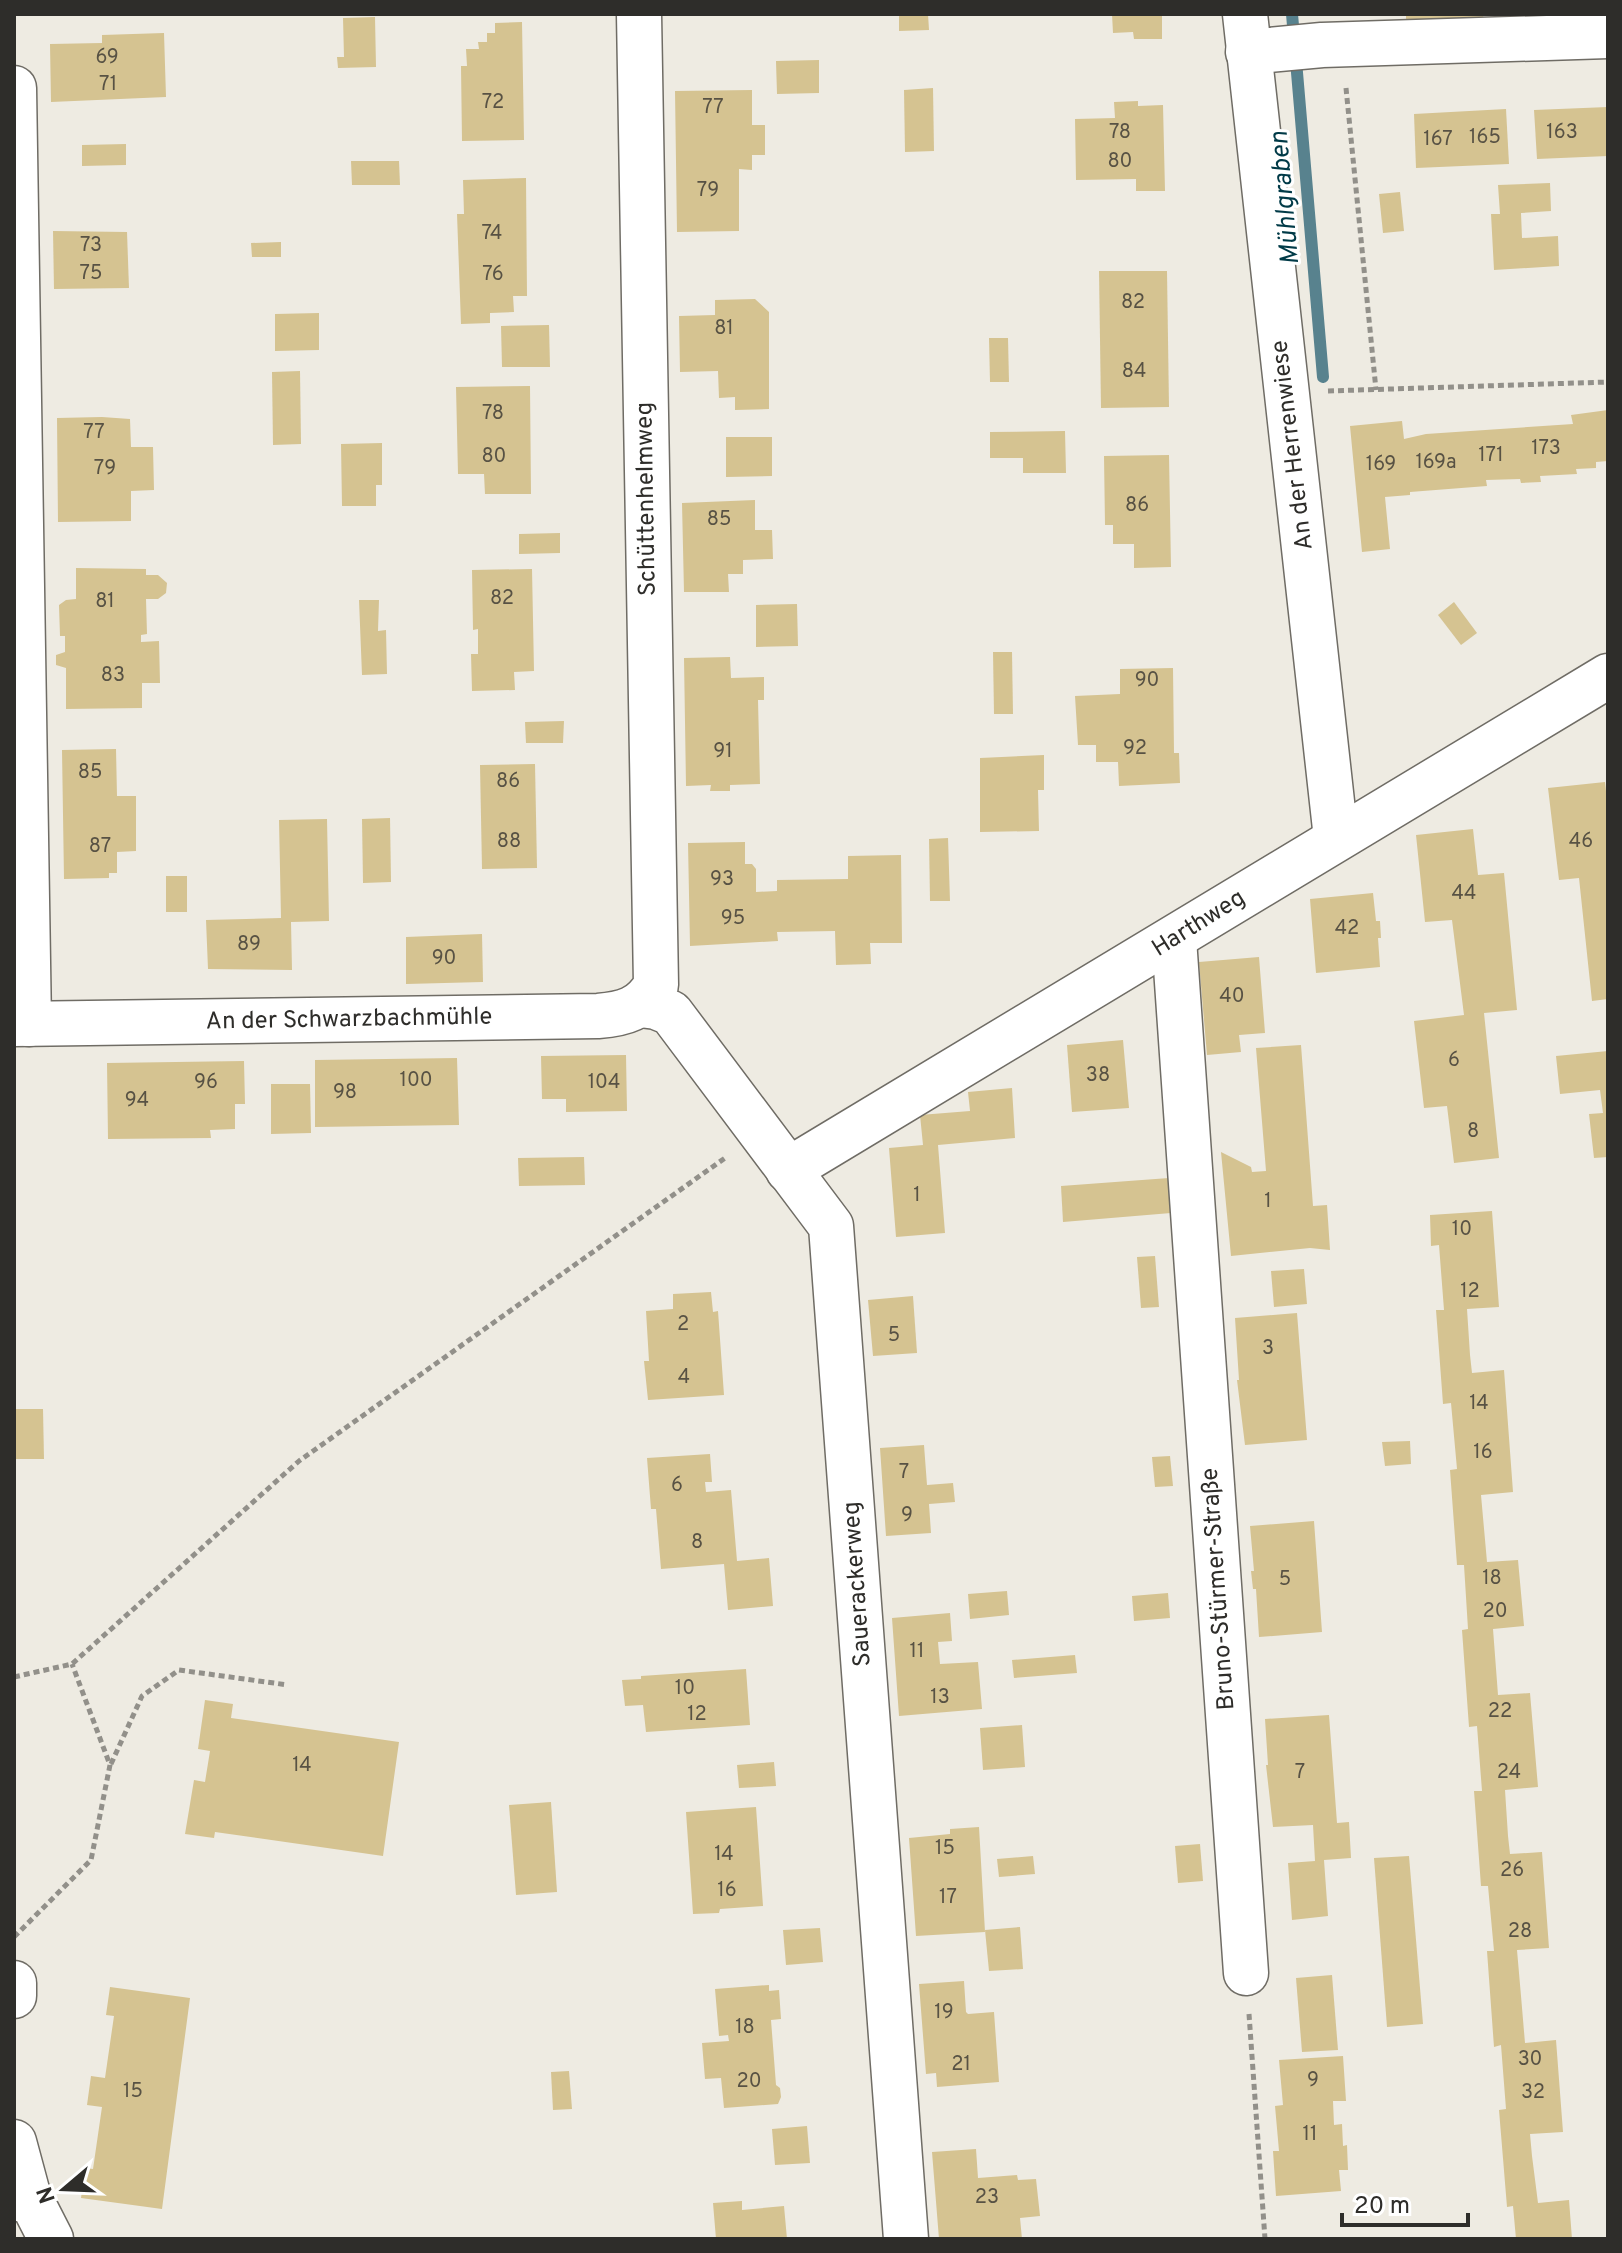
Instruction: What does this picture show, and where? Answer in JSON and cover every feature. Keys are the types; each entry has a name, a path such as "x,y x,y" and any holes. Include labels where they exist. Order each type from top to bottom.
{"street":[{"name":"Schüttenhelmweg","path":"639,14 648,995"},
{"name":"An der Herrenwiese","path":"1336,838 1294,443 1256,38 1332,45 1608,36"},
{"name":"An der Schwarzbachmühle","path":"14,88 21,1024 598,1016 621,1014 648,995"},
{"name":"Harthweg","path":"788,1170 1608,676"},
{"name":"Bruno-Stürmer-Straße","path":"1174,939 1246,1973"},
{"name":"Sauerackerweg","path":"648,995 656,1007 671,1013 831,1226 906,2239"},
{"path":"14,1983 14,1996"},
{"path":"14,2142 21,2196 51,2239"}],"path":[{"path":"1332,45 1376,390 1608,382"},
{"path":"14,1677 72,1664 299,1461 736,1150 788,1170"},
{"path":"72,1664 110,1765"},
{"path":"14,1937 91,1860 110,1765 142,1696 179,1670 288,1685"},
{"path":"1246,1973 1265,2239"}],"building":[{"path":"899,14 928,14 929,30 899,31"},
{"path":"1112,14 1162,14 1162,39 1134,39 1133,32 1113,33"},
{"path":"1406,14 1483,14 1484,23 1406,27"},
{"path":"375,17 376,67 338,68 337,57 344,57 343,18"},
{"path":"522,22 524,140 462,141 461,66 467,66 466,49 479,49 478,42 487,42 487,33 495,33 495,23"},
{"path":"164,33 166,97 51,102 50,44 102,43 102,35"},
{"path":"819,60 819,93 777,94 776,61"},
{"path":"933,88 934,151 905,152 904,90"},
{"path":"752,90 752,125 765,125 765,155 752,155 752,170 739,169 739,231 677,232 675,91"},
{"path":"1138,101 1138,106 1163,105 1165,191 1136,191 1136,179 1076,180 1075,119 1115,118 1114,102"},
{"path":"1608,107 1608,156 1537,159 1534,110"},
{"path":"1506,109 1509,164 1416,168 1414,114"},
{"path":"126,144 126,165 82,166 82,145"},
{"path":"351,161 399,161 400,185 352,185"},
{"path":"526,178 527,296 513,296 514,312 490,313 490,323 461,324 457,214 464,214 463,180"},
{"path":"1550,183 1551,211 1521,213 1522,238 1558,236 1559,266 1494,270 1491,214 1500,214 1498,185"},
{"path":"1400,192 1404,231 1383,233 1379,194"},
{"path":"53,231 127,232 129,288 54,289"},
{"path":"281,242 281,257 252,257 251,243"},
{"path":"1099,271 1167,271 1169,407 1101,408"},
{"path":"755,299 769,312 769,409 735,410 735,397 719,398 718,371 680,372 679,316 715,315 715,300"},
{"path":"319,313 319,350 275,351 275,314"},
{"path":"549,325 550,367 502,367 501,326"},
{"path":"989,338 1008,338 1009,382 990,382"},
{"path":"300,371 301,444 273,445 272,372"},
{"path":"530,386 531,494 485,494 484,474 458,474 456,387"},
{"path":"1608,410 1608,461 1596,462 1596,468 1576,469 1577,474 1540,476 1541,482 1486,480 1487,486 1385,497 1390,549 1362,552 1350,426 1402,421 1404,439 1426,434 1573,424 1571,415"},
{"path":"57,418 130,419 131,447 153,447 154,490 131,491 131,521 58,522"},
{"path":"1065,431 1066,473 1023,473 1023,458 990,458 990,432"},
{"path":"726,437 772,437 772,476 726,477"},
{"path":"382,443 382,485 376,485 376,506 342,506 341,444"},
{"path":"1169,455 1171,567 1134,568 1134,544 1113,544 1113,525 1105,525 1104,456"},
{"path":"755,500 755,530 772,530 773,559 743,560 743,574 728,574 729,592 684,592 682,503"},
{"path":"560,533 560,553 519,554 519,534"},
{"path":"76,568 146,569 146,575 158,575 167,583 166,593 158,599 146,599 147,634 141,635 141,642 159,641 160,683 142,683 142,708 66,709 66,668 56,665 56,655 65,652 65,636 60,636 59,605 76,599"},
{"path":"532,569 534,671 514,672 515,690 472,691 471,654 478,654 478,629 473,630 472,570"},
{"path":"359,600 379,600 378,631 386,630 387,674 362,675"},
{"path":"1454,602 1477,633 1461,645 1438,615"},
{"path":"797,604 798,646 756,647 756,605"},
{"path":"993,652 1012,652 1013,714 994,714"},
{"path":"730,657 731,678 764,677 764,700 758,700 760,784 730,785 730,791 710,791 711,785 686,786 684,658"},
{"path":"1173,668 1174,753 1179,753 1180,783 1119,786 1118,762 1096,762 1096,745 1078,745 1075,696 1120,694 1120,669"},
{"path":"564,721 563,743 526,743 525,722"},
{"path":"116,749 117,796 136,796 136,851 117,852 117,873 109,873 109,878 64,879 62,750"},
{"path":"1044,755 1044,790 1038,790 1039,831 980,832 980,758"},
{"path":"535,764 537,868 482,869 480,765"},
{"path":"1605,782 1608,809 1608,999 1592,1001 1579,878 1559,880 1548,788"},
{"path":"390,818 391,882 363,883 362,819"},
{"path":"327,819 329,921 291,922 292,970 208,969 206,920 281,918 279,820"},
{"path":"1473,829 1478,875 1504,873 1517,1010 1484,1013 1499,1158 1454,1163 1447,1106 1424,1108 1414,1021 1464,1015 1452,920 1425,922 1416,835"},
{"path":"948,838 950,901 930,901 929,839"},
{"path":"745,842 745,864 752,864 756,869 756,892 777,891 777,880 848,879 848,856 901,855 902,943 870,943 871,964 836,965 835,931 777,932 778,941 690,946 688,843"},
{"path":"166,876 187,876 187,912 166,912"},
{"path":"1373,893 1376,921 1380,921 1380,967 1316,973 1310,899"},
{"path":"482,934 483,982 406,984 406,937"},
{"path":"1259,957 1265,1033 1239,1035 1241,1052 1207,1055 1199,962"},
{"path":"1123,1040 1129,1108 1072,1112 1067,1045"},
{"path":"1301,1045 1313,1206 1327,1205 1330,1250 1310,1248 1231,1256 1221,1152 1251,1167 1252,1172 1266,1171 1256,1048"},
{"path":"1608,1051 1608,1157 1594,1158 1589,1114 1603,1113 1600,1090 1560,1094 1556,1056"},
{"path":"626,1055 627,1111 566,1112 566,1099 542,1099 541,1056"},
{"path":"457,1058 459,1125 315,1127 315,1060"},
{"path":"244,1061 245,1104 235,1104 235,1129 210,1130 211,1138 108,1139 107,1063"},
{"path":"271,1084 310,1084 311,1133 271,1134"},
{"path":"1012,1088 1015,1138 938,1145 945,1233 896,1237 889,1148 923,1145 920,1115 970,1111 968,1092"},
{"path":"584,1157 585,1185 519,1186 518,1158"},
{"path":"1169,1178 1171,1213 1063,1222 1061,1186"},
{"path":"1492,1211 1499,1307 1467,1309 1470,1355 1472,1373 1504,1370 1513,1492 1481,1495 1487,1562 1518,1560 1524,1626 1493,1629 1498,1695 1530,1693 1538,1787 1505,1790 1508,1836 1510,1854 1542,1852 1549,1948 1517,1950 1525,2043 1556,2040 1563,2132 1530,2134 1538,2203 1569,2200 1572,2239 1516,2239 1513,2206 1507,2207 1499,2110 1506,2109 1501,2045 1494,2047 1487,1951 1494,1951 1488,1886 1481,1886 1474,1791 1482,1791 1477,1726 1469,1727 1462,1630 1468,1629 1464,1565 1457,1565 1450,1470 1457,1469 1451,1403 1443,1404 1436,1310 1444,1310 1439,1245 1431,1246 1430,1215"},
{"path":"1155,1256 1159,1307 1141,1308 1137,1257"},
{"path":"1304,1269 1307,1304 1274,1307 1271,1271"},
{"path":"711,1292 713,1312 718,1311 724,1395 648,1400 644,1361 649,1361 646,1311 673,1309 673,1294"},
{"path":"913,1296 917,1353 873,1356 868,1300"},
{"path":"1297,1313 1307,1440 1245,1445 1237,1380 1235,1318"},
{"path":"14,1409 43,1409 44,1459 14,1459"},
{"path":"1410,1441 1411,1464 1385,1466 1382,1442"},
{"path":"924,1445 927,1485 953,1483 955,1502 929,1504 931,1533 886,1536 880,1448"},
{"path":"710,1454 712,1482 705,1482 706,1492 731,1490 737,1561 769,1558 773,1606 728,1610 724,1564 661,1569 656,1509 651,1509 647,1458"},
{"path":"1170,1456 1173,1486 1155,1487 1152,1457"},
{"path":"1314,1521 1322,1632 1259,1637 1256,1589 1253,1589 1251,1571 1254,1571 1250,1526"},
{"path":"1007,1591 1009,1615 970,1619 968,1594"},
{"path":"1168,1593 1170,1618 1134,1621 1132,1596"},
{"path":"950,1613 952,1641 938,1642 940,1664 978,1662 982,1709 899,1716 892,1618"},
{"path":"1075,1655 1077,1673 1014,1678 1012,1660"},
{"path":"746,1669 750,1725 646,1732 643,1705 625,1706 622,1680"},
{"path":"205,1700 233,1704 231,1718 399,1742 383,1856 215,1832 214,1838 185,1834 194,1780 205,1782 210,1751 198,1749"},
{"path":"1329,1715 1337,1823 1349,1822 1351,1858 1324,1860 1328,1916 1292,1920 1288,1863 1315,1861 1313,1825 1273,1827 1266,1765 1265,1719"},
{"path":"1022,1725 1025,1767 983,1770 980,1728"},
{"path":"774,1762 776,1786 739,1788 737,1765"},
{"path":"551,1802 557,1892 516,1895 509,1805"},
{"path":"756,1807 763,1906 693,1914 686,1812"},
{"path":"979,1827 985,1932 916,1936 909,1838 950,1834 950,1829"},
{"path":"1200,1844 1203,1881 1178,1883 1175,1846"},
{"path":"1033,1856 1035,1874 999,1877 997,1859"},
{"path":"1409,1856 1423,2024 1387,2027 1374,1858"},
{"path":"1020,1927 1023,1969 989,1971 985,1930"},
{"path":"820,1928 823,1962 786,1965 783,1930"},
{"path":"1332,1975 1338,2050 1302,2052 1296,1978"},
{"path":"964,1981 966,2012 994,2012 999,2082 937,2087 936,2073 926,2074 919,1984"},
{"path":"769,1985 769,1991 779,1990 781,2019 771,2020 776,2085 780,2088 781,2097 778,2104 724,2108 721,2078 705,2079 702,2043 729,2041 728,2035 719,2036 715,1989"},
{"path":"110,1987 190,1998 162,2209 81,2198 85,2168 93,2169 102,2107 87,2105 91,2076 105,2078 114,2016 106,2015"},
{"path":"1343,2056 1346,2101 1333,2101 1334,2125 1342,2124 1343,2146 1347,2145 1348,2170 1339,2170 1341,2191 1276,2196 1273,2151 1279,2151 1275,2106 1283,2105 1279,2060"},
{"path":"569,2071 572,2109 553,2110 551,2072"},
{"path":"807,2126 810,2163 775,2165 772,2129"},
{"path":"976,2149 978,2178 1017,2175 1018,2180 1036,2179 1040,2216 1020,2218 1022,2239 939,2239 932,2152"},
{"path":"742,2201 742,2210 784,2206 787,2239 716,2239 713,2203"}],"waterway":[{"name":"Mühlgraben","path":"1292,14 1323,377"}]}
